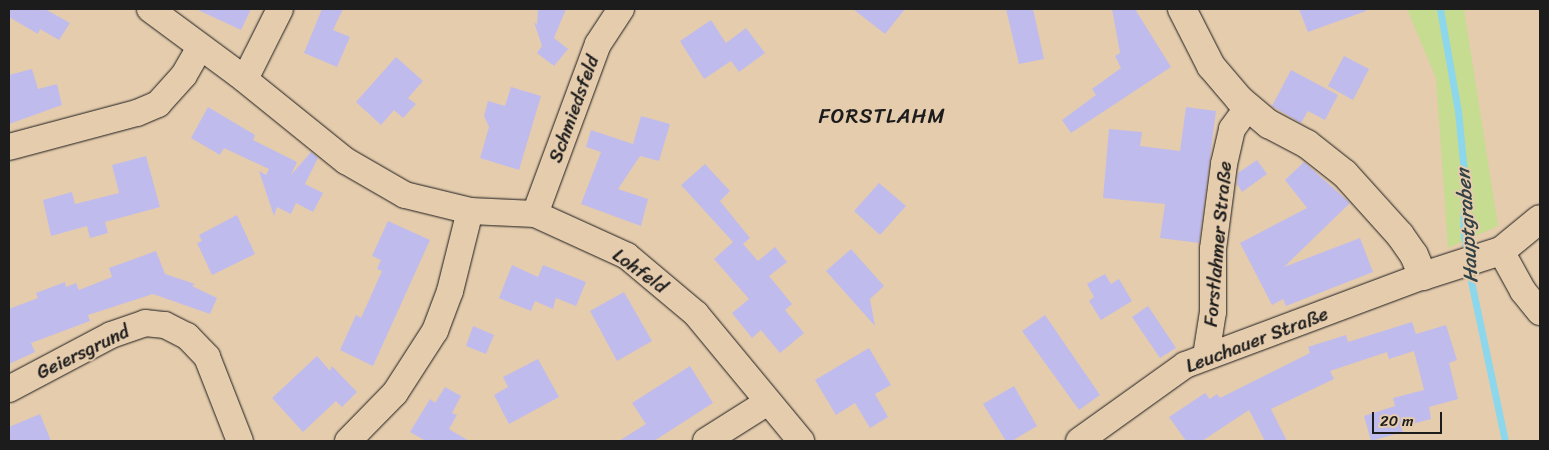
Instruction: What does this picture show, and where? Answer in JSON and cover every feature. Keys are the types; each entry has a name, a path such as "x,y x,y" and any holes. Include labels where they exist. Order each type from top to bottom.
{"street":[{"path":"150,9 245,79 280,9"},
{"name":"Schmiedsfeld","path":"535,214 598,44 621,9"},
{"path":"1182,9 1211,66 1248,107 1269,124 1307,144 1345,174 1400,235 1414,255 1423,276 1501,252 1540,219"},
{"path":"9,147 137,113 158,104 184,75 200,47"},
{"name":"Lohfeld","path":"245,79 346,161 405,195 470,211 535,214 627,256 696,314 801,441"},
{"name":"Forstlahmer Straße","path":"1206,356 1213,312 1213,249 1224,164 1232,129 1248,107"},
{"path":"348,441 395,393 435,331 450,291 470,211"},
{"path":"1501,252 1523,291 1540,312"},
{"name":"Leuchauer Straße","path":"1079,441 1185,364 1423,276"},
{"name":"Geiersgrund","path":"9,389 111,335 145,323 165,324 187,336 207,357 240,441"},
{"path":"706,441 768,402"}],"green space":[{"path":"1407,9 1464,9 1498,226 1448,248 1436,78"}],"building":[{"path":"9,9 45,9 70,23 59,40 40,29 38,34 9,17"},
{"path":"196,9 251,9 241,30"},
{"path":"322,9 343,9 333,30 350,37 337,67 304,53"},
{"path":"538,9 566,9 554,38 568,49 554,66 537,53 542,46 534,22 537,25"},
{"path":"853,9 905,9 885,34"},
{"path":"1006,9 1033,9 1044,59 1019,64"},
{"path":"1112,9 1135,9 1171,67 1071,133 1062,120 1096,95 1092,89 1121,68 1115,56 1120,53"},
{"path":"1299,9 1365,9 1366,11 1308,32"},
{"path":"711,20 726,43 746,28 765,53 739,72 731,61 704,79 680,41"},
{"path":"1344,56 1369,69 1353,100 1328,86"},
{"path":"396,57 423,81 408,98 416,104 403,118 394,110 381,125 356,102"},
{"path":"32,69 38,89 57,84 62,105 9,124 9,75"},
{"path":"1291,70 1338,95 1325,120 1308,111 1301,123 1272,106"},
{"path":"511,87 541,96 519,170 480,158 489,127 484,116 488,101 505,106"},
{"path":"208,107 255,135 253,140 297,162 291,175 311,152 318,158 305,184 323,193 313,212 296,203 291,214 277,207 274,216 259,171 266,175 269,169 224,148 220,155 191,138"},
{"path":"1186,107 1216,111 1199,243 1160,238 1165,204 1103,198 1109,129 1142,132 1140,146 1180,151"},
{"path":"641,116 670,124 659,161 640,156 618,189 648,199 641,226 581,204 601,152 586,147 591,130 633,144"},
{"path":"146,156 160,207 105,222 108,233 90,238 87,226 51,236 43,200 72,192 75,204 119,193 112,165"},
{"path":"1257,160 1267,174 1242,192 1237,184 1238,173"},
{"path":"1304,162 1350,203 1284,267 1360,238 1373,272 1286,306 1283,299 1272,305 1240,243 1307,208 1285,180"},
{"path":"705,164 730,191 720,201 750,238 743,244 758,261 775,247 787,262 769,276 792,304 785,310 804,333 780,353 761,330 752,338 732,313 749,299 714,259 733,242 681,185"},
{"path":"879,183 906,206 880,235 854,211"},
{"path":"237,215 255,254 212,275 197,243 202,241 199,235"},
{"path":"388,221 430,240 373,366 340,350 356,315 361,318 382,271 377,269 381,260 372,256"},
{"path":"851,249 884,286 870,299 875,326 826,271"},
{"path":"156,251 165,274 195,284 192,286 217,298 210,314 153,294 88,315 90,321 31,343 35,352 9,364 9,309 38,298 36,293 65,282 66,287 76,283 79,290 112,277 109,268"},
{"path":"512,265 538,277 543,265 586,282 576,306 556,298 553,309 535,301 531,311 499,298"},
{"path":"1105,274 1111,284 1119,279 1132,301 1101,320 1089,301 1094,297 1087,284"},
{"path":"624,292 652,341 617,361 590,311"},
{"path":"1148,306 1176,348 1160,358 1132,317"},
{"path":"1045,315 1100,395 1079,410 1022,331"},
{"path":"1412,322 1416,334 1446,325 1457,360 1449,363 1458,399 1429,407 1431,419 1401,427 1403,432 1371,441 1364,416 1395,406 1393,398 1424,390 1414,351 1389,359 1387,352 1330,371 1334,379 1271,409 1287,441 1265,441 1249,410 1202,441 1186,441 1169,417 1205,393 1210,399 1217,394 1220,398 1310,353 1308,347 1346,335 1348,342"},
{"path":"473,326 494,335 486,354 466,346"},
{"path":"869,348 891,385 875,394 888,417 870,428 855,403 836,415 815,380"},
{"path":"317,356 330,371 332,366 357,392 342,407 336,401 303,432 272,398"},
{"path":"538,359 559,397 509,424 494,395 508,387 503,377"},
{"path":"690,366 713,403 654,441 619,441 646,424 632,403"},
{"path":"1014,386 1037,426 1012,441 1006,441 983,404"},
{"path":"445,387 461,396 452,413 457,415 449,429 469,441 426,441 410,432 430,399 435,403"},
{"path":"40,414 51,441 9,441 9,427"}],"waterway":[{"name":"Hauptgraben","path":"1440,9 1458,111 1465,182 1463,230 1467,256"},
{"name":"Hauptgraben","path":"1468,267 1505,441"}],"district":[{"name":"FORSTLAHM","path":"882,116"}]}
